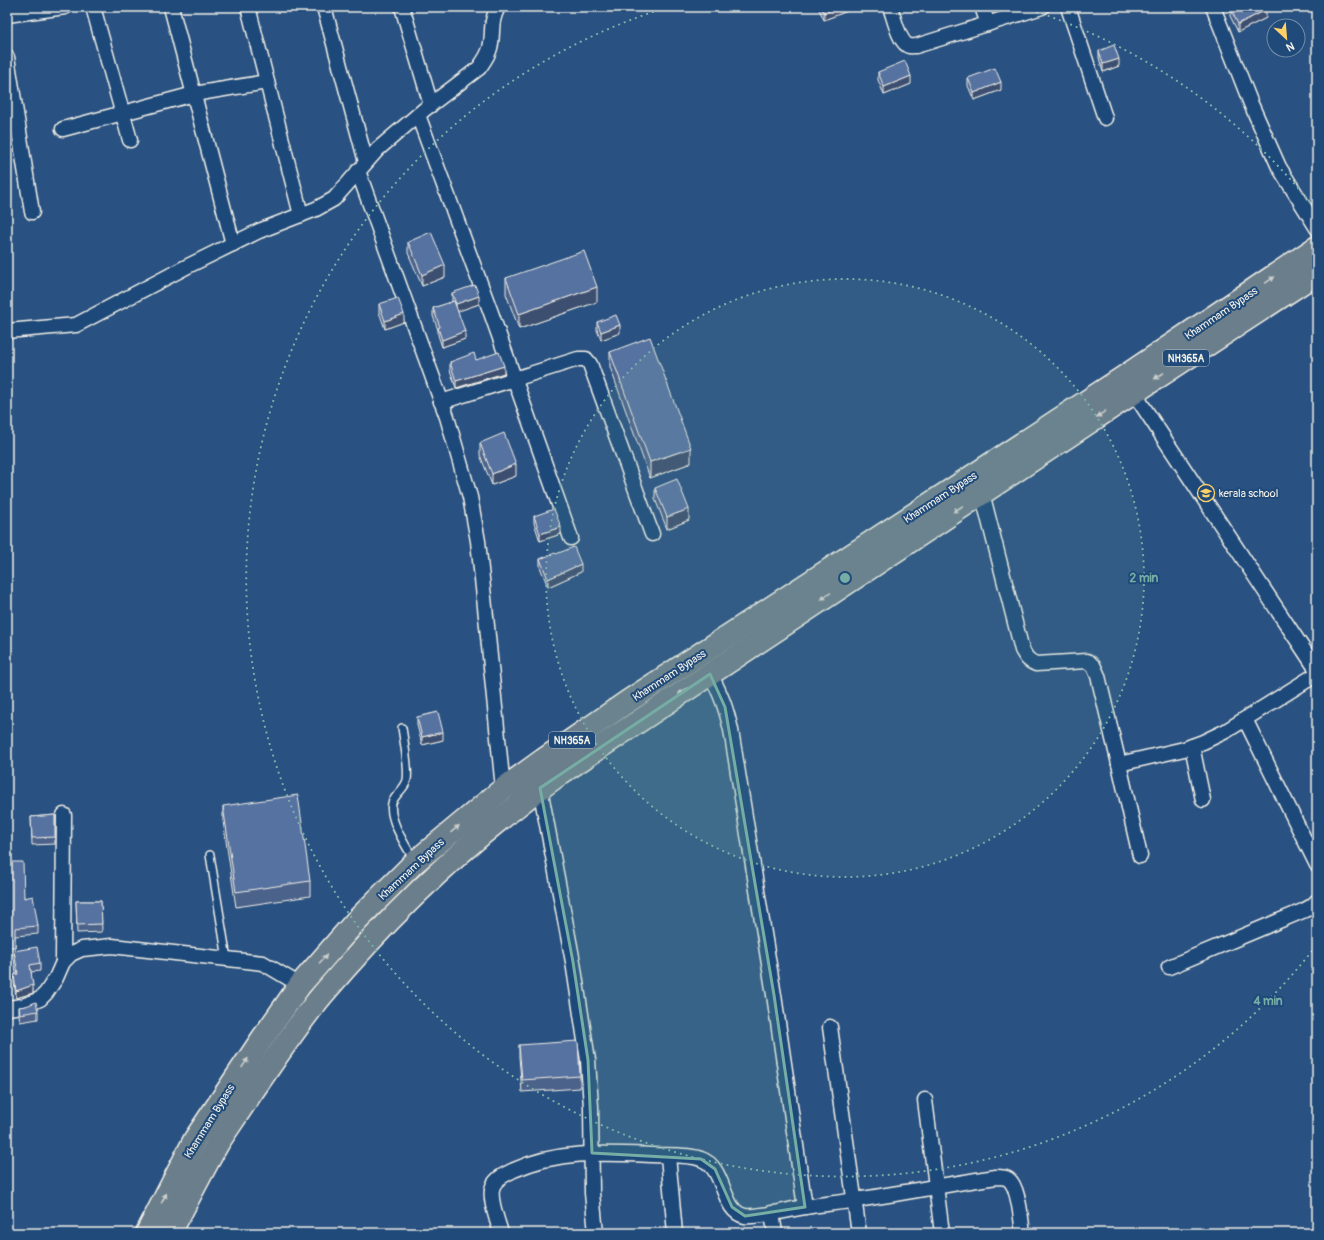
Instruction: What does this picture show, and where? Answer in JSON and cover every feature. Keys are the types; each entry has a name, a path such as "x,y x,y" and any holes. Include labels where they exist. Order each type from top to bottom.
{"highway":[{"name":"Khammam Bypass","path":"147,1233 195,1139 262,1038 300,985 356,921 415,862 503,789 636,696 1129,385 1232,317 1317,248"},
{"name":"Khammam Bypass","path":"1232,317 1317,273"},
{"name":"Khammam Bypass","path":"170,1233 219,1143 274,1060 322,995 383,927 436,874 485,831 540,788 982,493 1129,385"},
{"path":"636,696 650,714"}],"street":[{"path":"7,15 65,7"},
{"path":"93,7 130,140"},
{"path":"171,7 233,244"},
{"path":"248,7 301,215"},
{"path":"324,7 362,167 441,402 470,497 476,533 487,626 503,789"},
{"path":"402,7 431,105"},
{"path":"7,331 76,326 186,267 260,231 316,209 334,199 378,149 479,68 486,59 491,47 493,16 498,7"},
{"path":"890,7 901,38 910,46 916,46 1042,7"},
{"path":"982,7 988,24"},
{"path":"1068,7 1105,118"},
{"path":"1213,7 1251,104 1279,167 1317,228"},
{"path":"7,57 32,212"},
{"path":"63,129 194,94 268,82"},
{"path":"418,116 490,310 571,538"},
{"path":"441,402 578,359 586,359 652,534"},
{"path":"1129,385 1317,670"},
{"path":"982,493 1018,639 1024,654 1030,662 1036,664 1087,662 1092,664 1098,676 1140,856"},
{"path":"710,674 726,707 774,995 805,1207"},
{"path":"1119,764 1192,746 1221,734 1317,674"},
{"path":"1245,719 1317,865"},
{"path":"1192,746 1203,800"},
{"path":"540,788 573,962 588,1060 591,1107 592,1193 596,1233"},
{"path":"63,962 64,816"},
{"path":"1169,966 1305,910 1317,901"},
{"path":"7,1008 23,1006 40,999 56,978 63,962 71,954 82,949 112,946 263,963 300,985"},
{"path":"830,1027 859,1233"},
{"path":"925,1100 942,1233"},
{"path":"501,1233 492,1197 492,1189 496,1181 505,1174 547,1159 592,1153 701,1159 709,1163 715,1169 732,1207 738,1213 745,1216 854,1201 996,1177 1008,1179 1016,1190 1023,1233"},
{"path":"668,1156 675,1233"},
{"path":"772,1212 775,1233"}],"lane":[{"path":"402,728 408,776 404,786 395,796 391,809 398,831 415,862"},
{"path":"210,855 227,959"}],"highlighted area":[{"path":"710,674 725,707 774,995 805,1207 745,1216 732,1207 715,1169 701,1159 592,1153 588,1060 573,962 540,788"}],"building":[{"path":"821,7 838,7 824,13"},
{"path":"1264,7 1266,10 1238,24 1230,8"},
{"path":"1114,45 1119,59 1103,64 1099,51"},
{"path":"905,61 911,76 884,87 878,72"},
{"path":"995,68 1001,82 974,93 968,78"},
{"path":"431,232 445,265 422,275 408,242"},
{"path":"584,251 597,287 519,314 506,278"},
{"path":"475,285 479,296 456,304 452,293"},
{"path":"398,298 404,314 385,321 379,304"},
{"path":"454,301 465,331 442,340 438,328 440,327 433,308"},
{"path":"616,315 620,325 601,332 597,322"},
{"path":"650,337 691,448 650,462 610,352"},
{"path":"499,352 504,366 456,381 450,362 474,353 476,360"},
{"path":"504,433 516,464 492,474 480,443"},
{"path":"677,479 689,509 667,517 655,488"},
{"path":"554,509 561,527 540,534 534,516"},
{"path":"574,547 581,564 548,579 540,559"},
{"path":"438,712 443,732 422,737 417,717"},
{"path":"298,795 310,881 236,892 223,806"},
{"path":"55,815 55,837 32,838 31,817"},
{"path":"7,862 23,862 24,898 33,896 38,926 15,928 15,947 7,947"},
{"path":"76,901 101,901 102,924 77,925"},
{"path":"37,947 40,963 30,965 33,985 16,991 14,975 18,974 14,951"},
{"path":"36,1002 38,1011 20,1014 19,1007"},
{"path":"578,1041 580,1076 522,1080 519,1045"}],"place":[{"name":"kerala school","path":"1206,493"}]}
